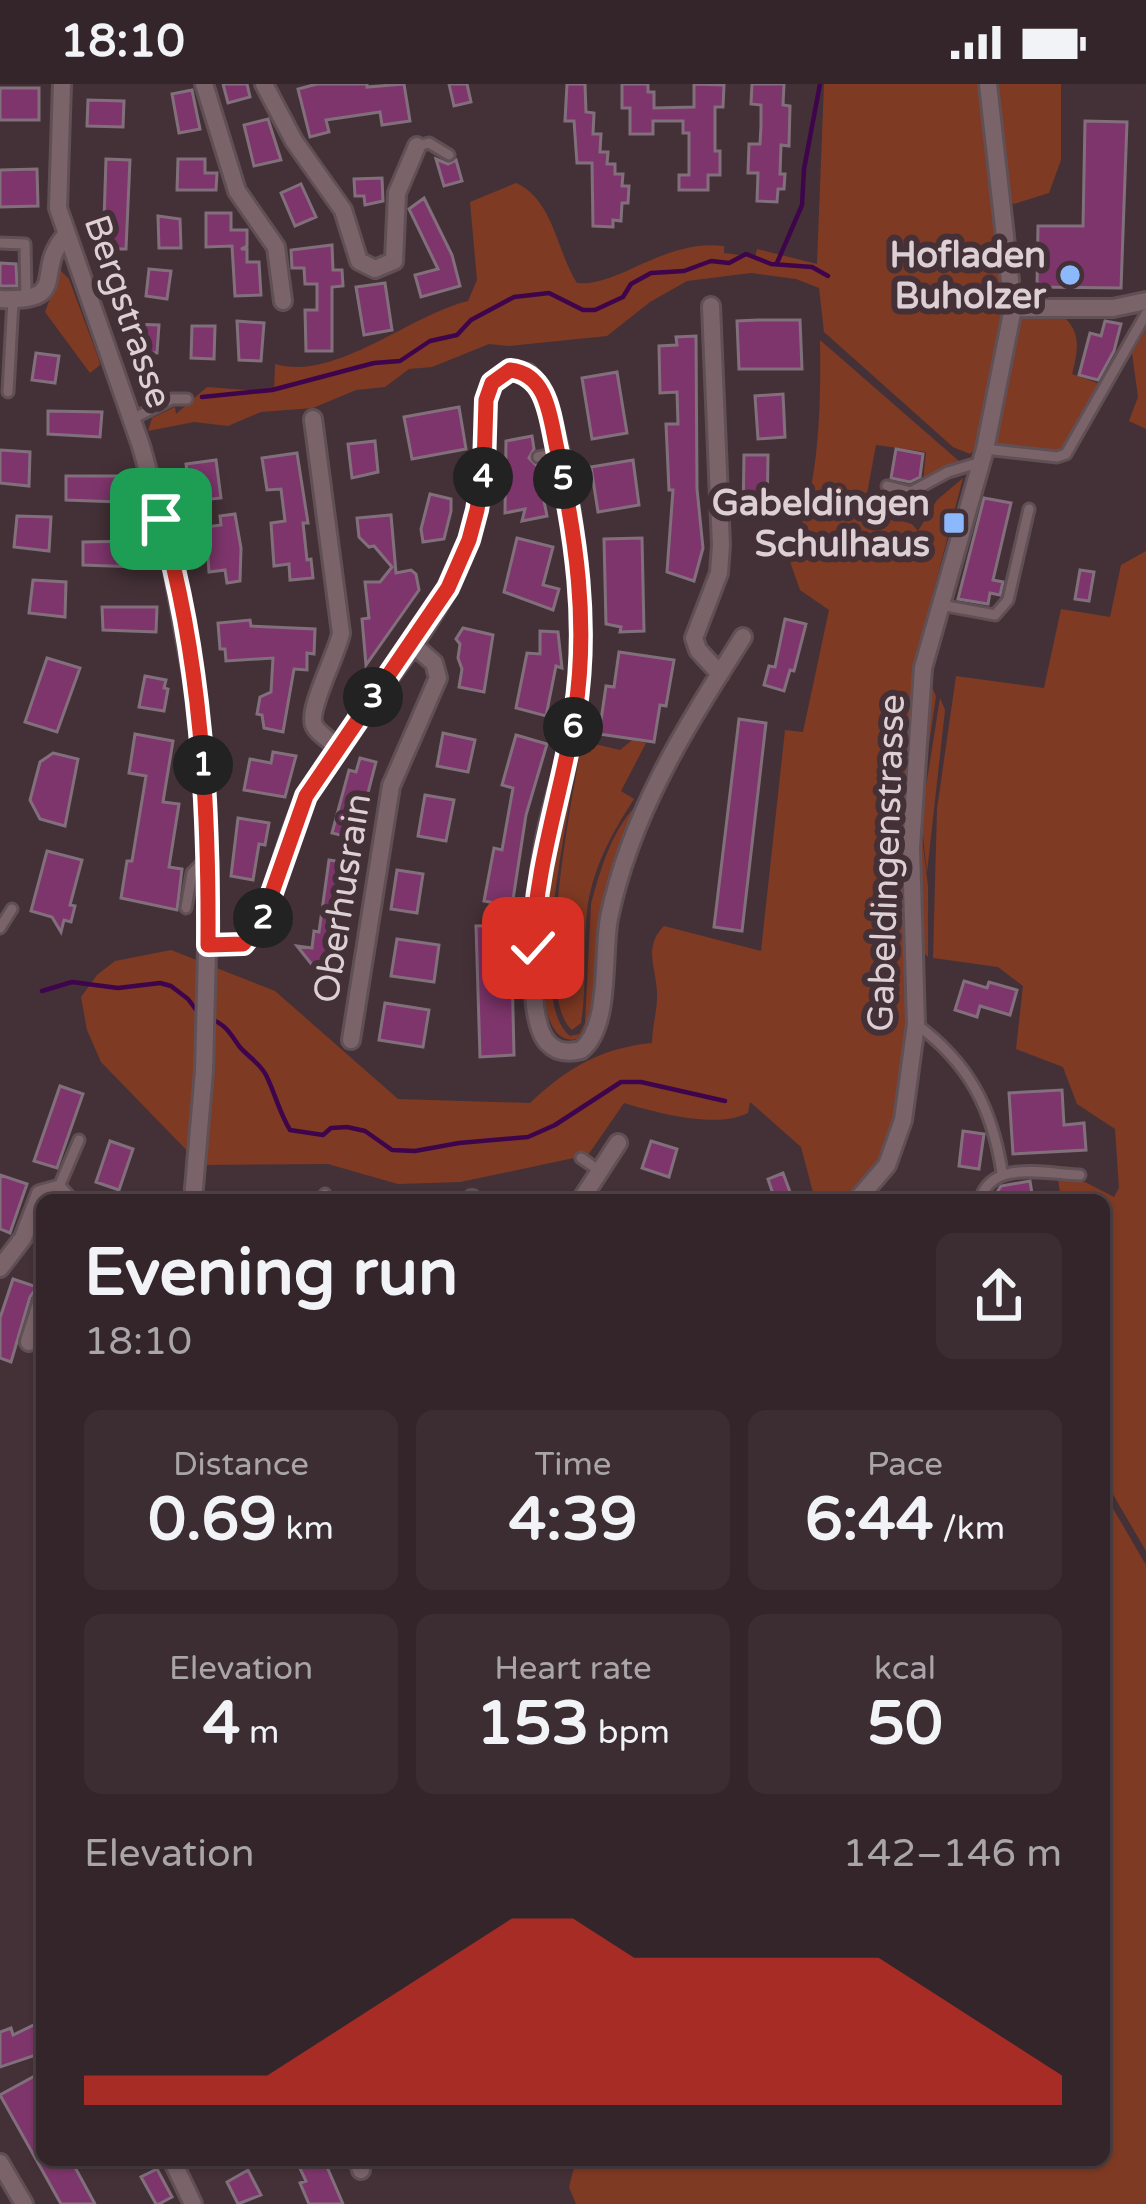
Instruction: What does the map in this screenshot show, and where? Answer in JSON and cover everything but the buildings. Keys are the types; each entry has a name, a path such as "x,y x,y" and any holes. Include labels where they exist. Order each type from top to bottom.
{"street":[{"name":"Bergstrasse","path":"62,84 58,208 132,419 179,597 197,703 208,857 208,945 200,1150 194,1194"},
{"path":"204,84 237,191 276,247 283,302"},
{"path":"263,84 294,141 343,210 351,226 355,255 368,267 394,261 398,193 417,146"},
{"name":"Gabeldingenstrasse","path":"862,1194 887,1166 899,1137 916,1024 913,767 923,668 982,456 1013,308 988,84"},
{"path":"14,300 46,286 56,248 65,236"},
{"path":"1013,308 1113,308 1146,301"},
{"path":"711,306 727,543 694,638 698,650 720,674"},
{"name":"Oberhusrain","path":"208,945 243,944 257,931 306,796 448,588 469,540 484,467 486,400 492,383 502,374 518,371 537,382 546,404 578,562 581,665 571,739 541,859 533,946 538,1024 548,1045 565,1053 587,1046 598,1030 608,926 622,863 649,815 674,746 743,637"},
{"name":"Oberhusrain","path":"313,419 341,633 336,658 311,714 314,726 337,747"},
{"name":"Oberhusrain","path":"351,1040 392,786 438,678 434,663 411,644"},
{"path":"585,1194 618,1143"},
{"path":"0,1268 23,1238 36,1204"},
{"path":"28,1342 36,1319"},
{"path":"0,2163 24,2204"},
{"path":"175,2166 193,2204"}],"lane":[{"path":"417,146 429,143 449,155"},
{"path":"0,243 25,244 23,284 14,300 8,392"},
{"path":"887,486 911,492 982,456 1066,454 1146,314"},
{"path":"132,419 172,399 187,399"},
{"path":"538,457 558,453"},
{"path":"939,605 995,615 1008,600 1029,509"},
{"path":"186,908 192,873 208,857"},
{"path":"0,928 12,909"},
{"path":"916,1024 949,1053 977,1090 990,1113 1002,1172"},
{"path":"63,1194 79,1140"},
{"path":"581,1158 600,1171"},
{"path":"982,1194 986,1184 1002,1172 1080,1175"}],"shaded area":[{"path":"824,84 983,84 1006,290 979,445 970,454 953,447 824,332 819,288 796,279 751,273 687,281 650,302 607,336 489,344 432,367 409,369 385,387 356,390 313,408 261,412 228,426 194,422 148,431 152,418 175,407 176,414 207,387 274,392 275,364 298,367 347,356 468,301 477,280 470,202 516,183 547,214 577,283 609,278 702,245 724,246 724,253 755,257 757,249 817,264"},
{"path":"992,84 1061,84 1061,160 1049,193 1014,204 1008,200"},
{"path":"60,270 69,279 98,357 100,365 90,373 45,312"},
{"path":"1061,315 1075,334 1072,374 1106,386 1065,449 1057,453 996,444 993,440 1019,319"},
{"path":"1146,329 1146,429 1129,421 1138,397 1132,353"},
{"path":"820,340 960,462 923,481 926,452 876,445 864,510 912,524 918,531 937,500 963,478 914,666 918,668 911,1010 892,1128 879,1162 848,1194 813,1194 801,1147 750,1102 748,1113 720,1120 687,1118 624,1103 588,1155 460,1182 398,1184 328,1164 201,1165 101,1062 87,1030 81,997 115,961 171,950 275,991 398,1099 530,1103 586,1062 652,1043 657,998 652,950 664,926 761,951 785,730 803,732 829,610 800,590 788,556 807,507 819,421"},
{"path":"1146,551 1146,1551 1110,1489 1110,1195 1114,1197 1119,1188 1115,1129 1077,1104 1063,1067 1016,1049 1023,986 998,967 933,958 937,809 956,676 1044,688 1061,609 1110,617 1121,565"},
{"path":"930,683 936,696 919,813 928,886 928,957 918,946 915,819 926,684"},
{"path":"940,698 945,710 927,873 921,818"},
{"path":"632,740 646,743 621,791 634,799 593,881 581,1023 572,1030 561,1010 555,978 555,938 582,741 620,750"},
{"path":"571,766 574,773 550,951 557,1017 570,1036 579,1034 585,1023 594,891 613,840 635,807 604,903 589,1019 577,1039 560,1036 550,1020 541,964 549,857"},
{"path":"1058,1179 1085,1182 1108,1194 1060,1194"},
{"path":"1110,1503 1146,1565 1146,2204 576,2204 569,2187 574,2166 1110,2166"}],"waterway":[{"path":"777,263 802,205 820,84"},
{"path":"202,397 272,390 374,363 400,361 430,341 457,335 471,320 514,297 549,293 583,310 595,310 623,297 631,284 651,273 684,271 711,261 729,263 746,254 771,264 812,267 828,276"},
{"path":"42,991 72,982 118,988 160,983 188,999 200,1015"},
{"path":"211,1019 263,1070 290,1130 323,1135 331,1128 347,1127 365,1131 392,1150 528,1137 621,1082 725,1101"}],"place":[{"name":"Hofladen Buholzer","path":"1070,275"},
{"name":"Gabeldingen Schulhaus","path":"954,523"}],"route":[{"path":"161,519 197,703 207,820 208,945 233,946 252,937 262,921 306,796 448,588 477,510 486,400 492,383 510,370 528,373 537,382 550,417 569,505 582,624 576,707 544,840 533,948"}]}
